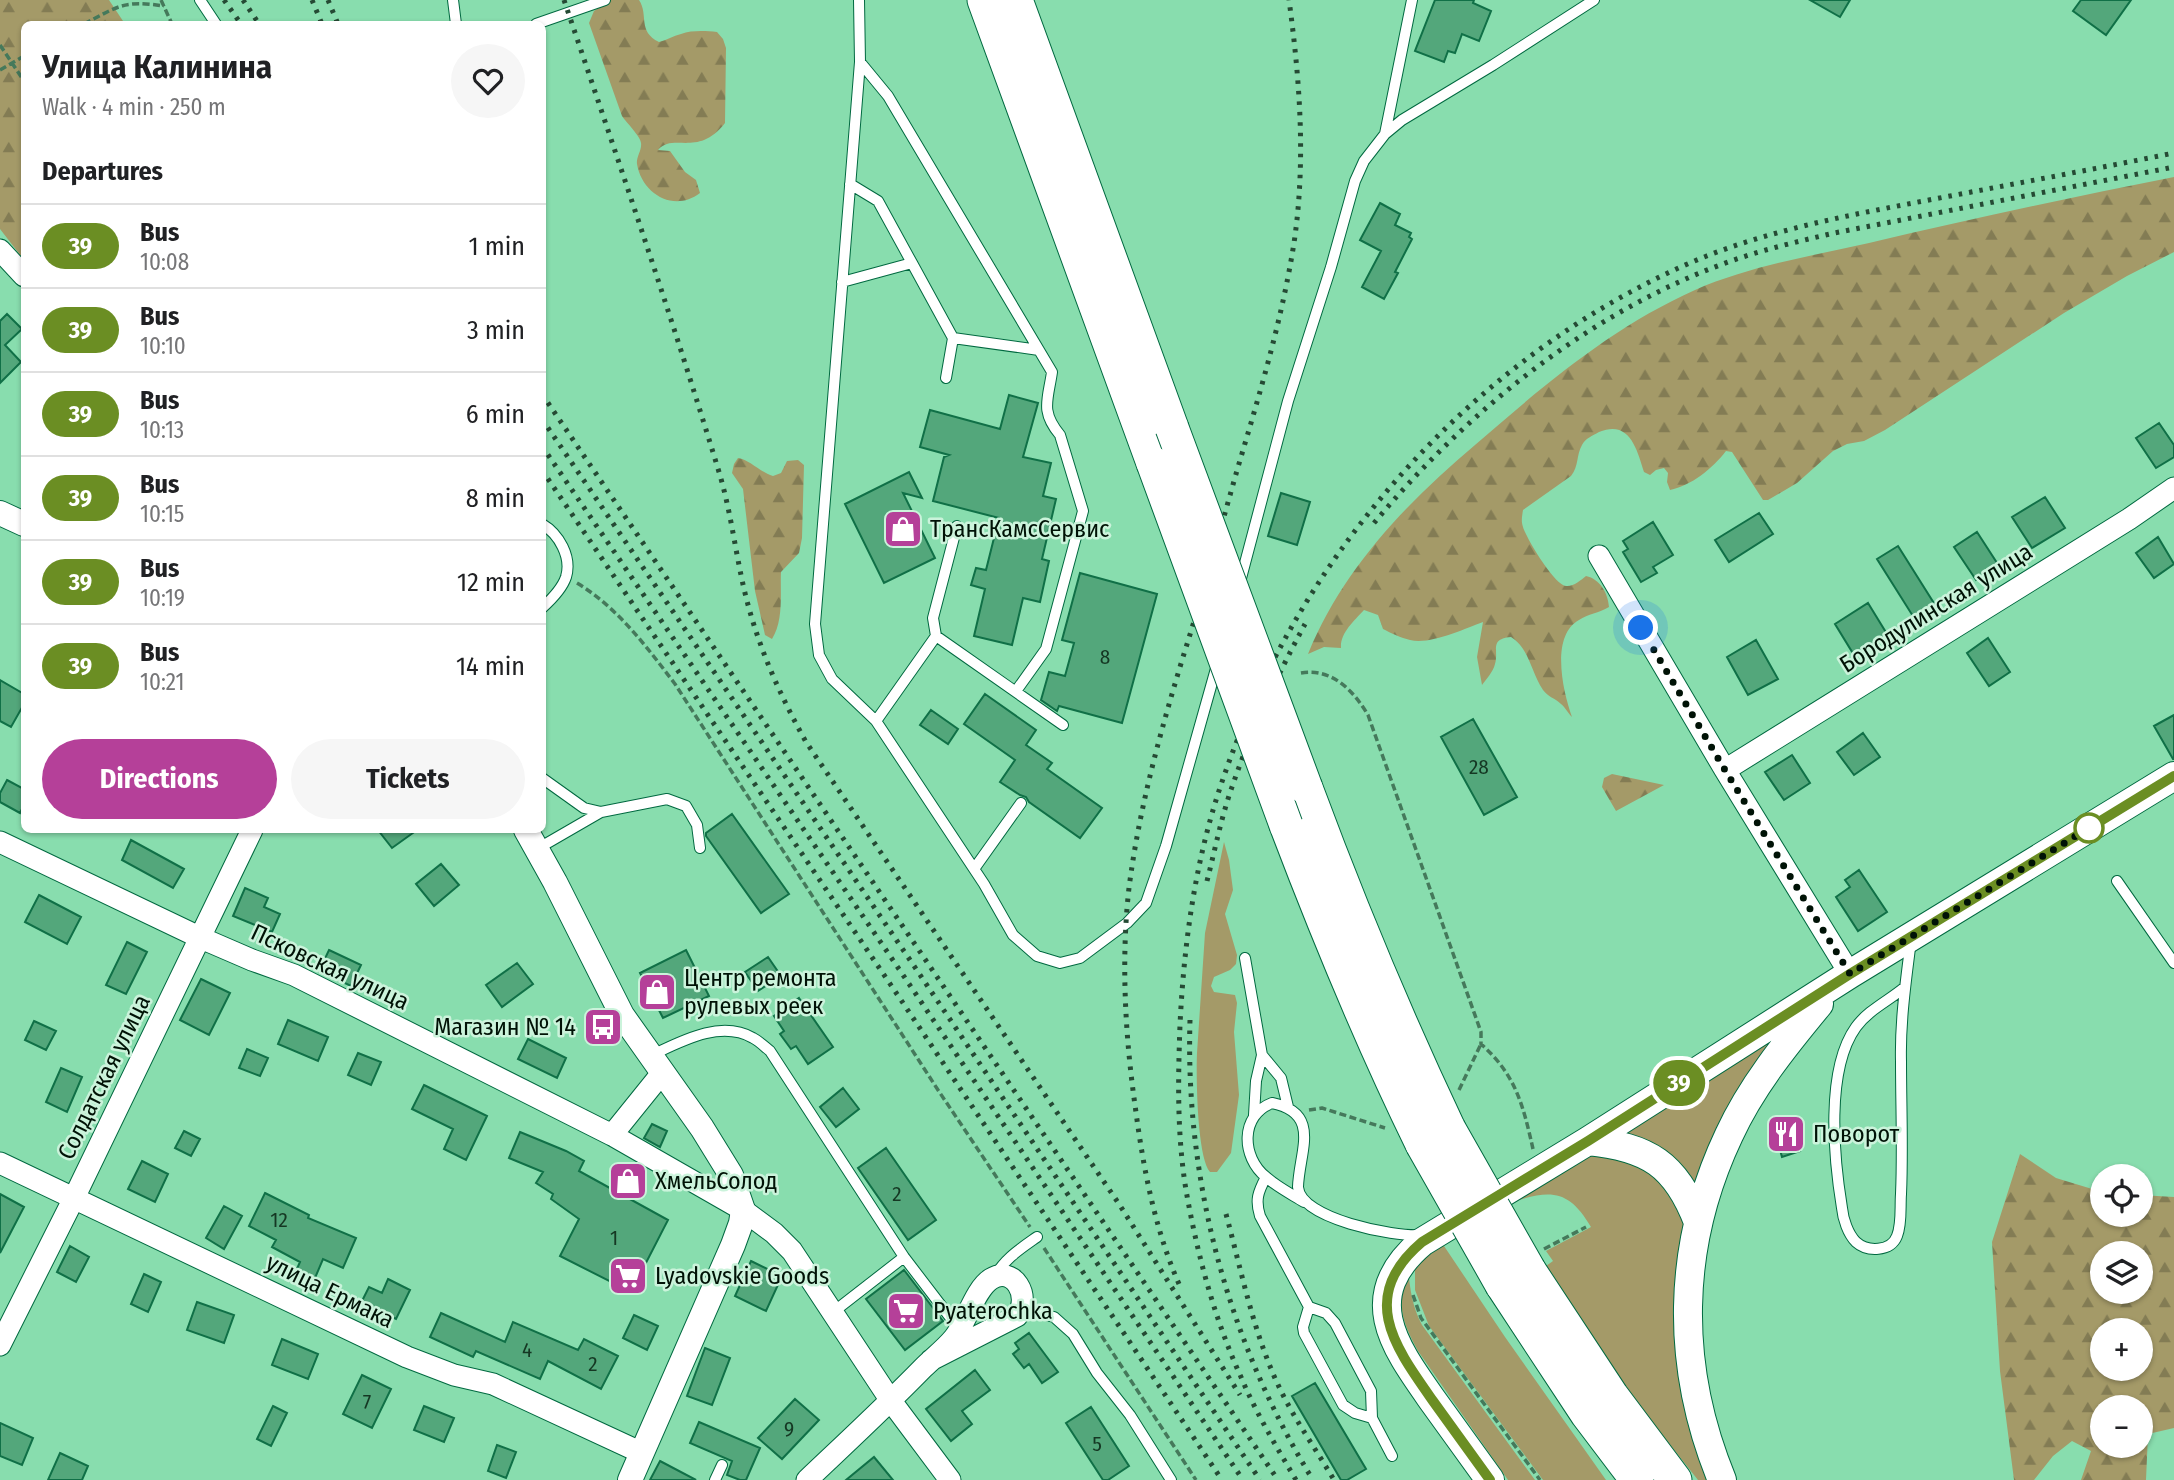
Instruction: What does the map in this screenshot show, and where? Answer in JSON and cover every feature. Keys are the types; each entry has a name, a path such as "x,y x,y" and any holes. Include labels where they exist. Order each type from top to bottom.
{"highway":[{"path":"984,0 1286,825 1361,1013 1436,1136 1524,1269 1612,1396 1675,1480"},
{"path":"1016,0 1306,788 1363,939 1413,1053 1436,1136"},
{"path":"1524,1269 1587,1414 1637,1480"}],"main road":[{"path":"1490,1480 1402,1356 1388,1324 1388,1295 1397,1270 1412,1251 1435,1234 1588,1141 1843,979 2174,776"},
{"path":"1722,1480 1701,1423 1689,1359 1687,1307 1698,1222 1724,1148 1742,1109 1776,1058 1843,979"},
{"path":"1588,1141 1623,1146 1661,1164 1681,1185 1698,1222"}],"street":[{"path":"0,250 21,273"},
{"name":"Бородулинская улица","path":"1725,770 2129,519 2174,488"},
{"path":"0,513 21,523"},
{"path":"1599,556 1725,770 1843,979"},
{"name":"Солдатская улица","path":"0,1345 251,833"},
{"path":"531,839 622,1015 721,1157 731,1175 743,1210 733,1245 630,1480"},
{"name":"Псковская улица","path":"0,842 201,938 294,975 612,1135 743,1210 774,1233 792,1251 891,1401 950,1480"},
{"path":"612,1135 656,1065"},
{"name":"улица Ермака","path":"0,1163 407,1357 454,1375 493,1384 642,1453"},
{"path":"807,1480 891,1401 930,1360 954,1338 982,1289 994,1278 1008,1278 1021,1287 1023,1303 1017,1316 930,1360"}],"lane":[{"path":"200,0 214,21"},
{"path":"453,0 456,21"},
{"path":"545,21 605,0"},
{"path":"859,0 860,62 814,624 819,655 832,679 876,721 974,869 1013,935 1037,956 1060,963 1080,958 1139,912 1146,903 1166,846 1226,630"},
{"path":"1385,134 1412,0"},
{"path":"1230,617 1288,401 1355,181 1364,161 1385,134 1402,120 1594,0"},
{"path":"860,62 888,96 1052,372 1046,412 1060,435 1083,511 1046,649 1016,691"},
{"path":"850,184 878,201 953,338 946,378"},
{"path":"842,282 912,263"},
{"path":"953,338 1039,349"},
{"path":"876,721 936,636 933,618 957,526"},
{"path":"546,527 558,537 564,548 566,576 554,597 546,604"},
{"path":"936,636 1063,725"},
{"path":"546,781 584,808 601,812"},
{"path":"531,839 601,812 667,799 686,806 697,825 700,848"},
{"path":"974,869 1021,803"},
{"path":"2117,881 2174,963"},
{"path":"1905,987 1856,1026 1845,1047 1838,1080 1834,1143 1842,1213 1853,1240 1871,1249 1880,1249 1892,1242 1897,1237 1899,1227 1901,1039 1912,937"},
{"path":"1245,958 1262,1055 1256,1081 1254,1115 1247,1134 1254,1162 1266,1177 1329,1216 1362,1228 1402,1235 1435,1234"},
{"path":"656,1065 683,1040 709,1032 734,1031 753,1037 770,1051 904,1257 959,1329"},
{"path":"1262,1055 1281,1078 1288,1107"},
{"path":"1254,1115 1272,1103 1288,1107 1299,1118 1304,1131 1297,1187 1298,1195 1304,1202"},
{"path":"1266,1177 1257,1195 1256,1204 1260,1216 1309,1307 1326,1313 1335,1324 1371,1391 1372,1418 1392,1456"},
{"path":"994,1278 1001,1265 1037,1237"},
{"path":"832,1312 904,1257"},
{"path":"1309,1307 1303,1327 1304,1333 1339,1399 1349,1410 1372,1418"},
{"path":"1017,1316 1034,1313 1054,1317 1073,1334 1097,1373 1130,1415 1171,1480"},
{"path":"715,1480 722,1465"}],"path":[{"path":"161,0 171,21"},
{"path":"90,21 122,4 164,6"},
{"path":"0,45 21,76"},
{"path":"0,70 21,58"},
{"path":"566,576 608,605 632,629 676,684 938,1090 1196,1480"},
{"path":"1301,673 1322,672 1333,677 1353,692 1368,715 1481,1032 1480,1044 1456,1096"},
{"path":"1480,1044 1496,1058 1514,1083 1523,1106 1534,1151"},
{"path":"1322,1108 1391,1130"},
{"path":"1524,1269 1586,1227"},
{"path":"1412,1288 1413,1300 1421,1318 1540,1480"}],"green space":[{"path":"0,0 109,0 123,21 21,21 21,256 0,229"},
{"path":"611,0 639,0 648,33 659,42 699,31 717,32 723,39 726,48 725,123 705,139 671,143 658,150 670,151 685,172 696,180 700,193 690,199 670,201 661,197 652,192 640,175 637,161 641,148 640,140 622,116 589,23 594,11"},
{"path":"2174,177 2174,252 2064,313 1885,430 1864,441 1847,444 1833,451 1797,483 1768,500 1763,500 1732,452 1726,451 1715,464 1694,480 1670,490 1668,473 1664,468 1650,475 1644,472 1635,446 1625,433 1610,429 1589,437 1580,449 1571,476 1523,510 1522,519 1529,541 1561,584 1569,586 1586,576 1602,587 1608,602 1609,607 1579,620 1564,638 1561,665 1572,717 1543,690 1522,647 1511,637 1497,643 1494,667 1482,685 1477,657 1483,622 1447,636 1418,641 1383,629 1378,615 1364,610 1345,632 1341,648 1324,647 1308,654 1322,623 1358,566 1401,514 1425,490 1579,359 1665,305 1737,274 1781,262"},
{"path":"738,458 773,476 781,473 787,461 798,460 804,465 802,538 799,553 781,572 780,615 772,639 765,635 755,591 743,489 732,473"},
{"path":"1612,774 1664,785 1616,811 1602,787 1604,778"},
{"path":"1224,842 1233,890 1225,914 1237,955 1236,964 1230,970 1214,977 1211,986 1214,992 1235,995 1237,1003 1234,1032 1239,1095 1231,1153 1217,1172 1210,1172 1202,1150 1200,1134 1197,1053 1205,933"},
{"path":"1791,1021 1697,1188 1683,1168 1666,1153 1647,1141 1624,1133"},
{"path":"1597,1149 1653,1166 1686,1223 1713,1480 1698,1480 1625,1388 1546,1266 1553,1261 1546,1251 1591,1227 1584,1216 1561,1197 1542,1195 1519,1200 1516,1195"},
{"path":"2020,1154 2056,1178 2090,1188 2090,1227 2153,1227 2153,1196 2174,1197 2174,1428 2153,1433 2153,1395 2090,1395 2090,1450 2072,1441 2053,1456 2034,1480 2014,1480 2000,1371 1992,1242"},
{"path":"1438,1237 1606,1480 1543,1480 1429,1326 1415,1290 1415,1262"},
{"path":"1408,1268 1412,1297 1422,1325 1535,1480 1508,1480 1418,1351 1402,1311"},
{"path":"2090,1454 2090,1458 2147,1458 2146,1480 2081,1480"}],"building":[{"path":"1435,0 1474,0 1473,3 1491,11 1479,41 1462,34 1455,53 1448,51 1444,62 1415,51"},
{"path":"1810,0 1850,0 1840,17"},
{"path":"2081,0 2131,0 2106,35 2073,11"},
{"path":"1380,203 1400,214 1395,225 1411,233 1409,237 1412,239 1384,299 1362,287 1381,251 1360,240"},
{"path":"7,314 21,328 5,345 21,362 0,383 0,321"},
{"path":"1009,395 1038,403 1023,457 1051,463 1043,496 1056,499 1042,559 1049,561 1040,602 1023,598 1012,645 974,636 985,589 971,585 976,568 986,570 999,518 933,501 944,457 949,455 920,447 930,410 1000,429"},
{"path":"2159,423 2174,445 2174,457 2156,468 2136,438"},
{"path":"909,472 922,498 903,493 935,558 884,583 845,504"},
{"path":"1281,493 1310,502 1297,545 1268,536"},
{"path":"2045,497 2065,528 2032,548 2012,517"},
{"path":"1759,513 1773,534 1729,562 1715,540"},
{"path":"1653,522 1673,555 1653,567 1657,573 1641,582 1623,552 1628,549 1623,541"},
{"path":"1977,532 1999,566 1976,580 1954,547"},
{"path":"2158,537 2174,564 2154,578 2136,553"},
{"path":"1898,546 1937,608 1916,621 1877,559"},
{"path":"1080,573 1157,594 1122,723 1059,706 1057,711 1041,700 1049,672 1065,676 1074,643 1062,640"},
{"path":"1868,603 1887,634 1854,655 1835,624"},
{"path":"1988,638 2010,672 1989,686 1967,653"},
{"path":"1756,640 1778,679 1748,695 1727,657"},
{"path":"0,680 21,692 21,709 11,727 0,721"},
{"path":"985,694 1036,730 1026,745 1052,763 1047,769 1102,808 1080,838 1029,802 1026,797 1000,782 1015,760 964,724"},
{"path":"931,710 958,729 948,744 920,725"},
{"path":"2174,715 2174,759 2173,759 2154,726"},
{"path":"1473,719 1517,797 1484,815 1441,737"},
{"path":"1863,733 1880,757 1854,775 1837,752"},
{"path":"1792,755 1810,783 1784,800 1765,772"},
{"path":"7,780 21,787 20,813 0,802 0,793"},
{"path":"732,814 789,894 761,913 706,836 706,833"},
{"path":"380,833 413,833 392,848"},
{"path":"131,840 184,869 173,888 122,860"},
{"path":"441,864 459,885 434,906 416,884"},
{"path":"1859,870 1887,912 1858,931 1836,897 1850,887 1845,880"},
{"path":"245,888 268,898 264,907 280,914 272,932 233,916"},
{"path":"39,895 81,917 67,944 25,922"},
{"path":"127,942 147,952 126,994 106,985"},
{"path":"329,950 361,965 351,986 319,971"},
{"path":"686,950 709,996 663,1018 640,973"},
{"path":"768,957 781,976 758,991 745,972"},
{"path":"517,963 533,984 502,1007 486,985"},
{"path":"201,979 230,993 209,1035 180,1020"},
{"path":"799,998 833,1047 808,1064 796,1046 791,1049 780,1034 784,1031 774,1016"},
{"path":"288,1020 328,1037 318,1061 278,1044"},
{"path":"34,1021 56,1031 46,1050 25,1040"},
{"path":"528,1039 566,1058 557,1078 518,1059"},
{"path":"247,1049 268,1058 260,1076 239,1068"},
{"path":"358,1053 381,1062 371,1085 348,1075"},
{"path":"61,1068 82,1077 67,1112 46,1102"},
{"path":"424,1085 487,1116 466,1160 444,1149 453,1129 412,1109"},
{"path":"843,1088 859,1109 836,1127 820,1107"},
{"path":"1791,1123 1800,1151 1782,1157 1774,1129"},
{"path":"652,1124 667,1131 660,1147 644,1138"},
{"path":"184,1131 200,1139 191,1156 175,1148"},
{"path":"520,1132 584,1161 579,1171 668,1220 631,1292 560,1256 579,1219 551,1199 553,1194 536,1183 543,1172 509,1158"},
{"path":"886,1148 936,1220 908,1240 858,1168"},
{"path":"142,1161 168,1174 155,1202 128,1189"},
{"path":"265,1193 309,1215 308,1218 356,1238 343,1268 323,1259 315,1278 296,1271 300,1262 272,1247 276,1240 249,1226"},
{"path":"0,1194 24,1207 0,1253"},
{"path":"224,1206 242,1216 224,1249 206,1238"},
{"path":"70,1246 89,1257 76,1282 57,1272"},
{"path":"751,1261 782,1276 766,1311 735,1296"},
{"name":"Pyaterochka","path":"904,1270 943,1321 905,1350 866,1299"},
{"path":"144,1274 161,1282 148,1312 131,1304"},
{"path":"388,1279 410,1290 396,1319 361,1303 369,1287 382,1293"},
{"path":"197,1302 234,1315 224,1343 187,1330"},
{"path":"441,1313 505,1342 513,1322 578,1350 584,1339 618,1356 601,1389 548,1361 540,1379 476,1351 473,1357 430,1337"},
{"path":"634,1315 658,1326 647,1350 623,1338"},
{"path":"1029,1333 1058,1372 1042,1383 1029,1364 1024,1368 1013,1354 1019,1349 1015,1343"},
{"path":"282,1339 318,1354 308,1379 272,1365"},
{"path":"705,1348 730,1358 712,1405 687,1396"},
{"path":"975,1370 990,1390 962,1411 972,1424 951,1441 926,1409"},
{"path":"362,1375 391,1389 372,1428 343,1414"},
{"path":"1315,1383 1366,1469 1347,1480 1341,1480 1292,1396"},
{"path":"795,1399 819,1420 782,1459 758,1438"},
{"path":"273,1406 287,1413 271,1446 257,1439"},
{"path":"424,1406 454,1418 444,1442 414,1430"},
{"path":"1091,1407 1129,1466 1108,1480 1103,1480 1066,1423"},
{"path":"699,1422 760,1448 746,1480 727,1475 732,1461 690,1443"},
{"path":"0,1423 33,1438 22,1465 0,1456"},
{"path":"497,1445 516,1452 506,1478 488,1471"},
{"path":"60,1453 88,1466 82,1480 48,1480"},
{"path":"874,1457 893,1480 846,1480"},
{"path":"660,1461 696,1480 650,1480"}],"railway":[{"path":"224,0 239,21"},
{"path":"243,0 257,21"},
{"path":"312,0 321,21"},
{"path":"328,0 337,21"},
{"path":"564,0 719,472 752,620 788,708 806,742 1119,1204 1240,1395"},
{"path":"1179,1284 1156,1218 1138,1128 1127,1024 1125,969 1129,888 1151,771 1262,384 1289,271 1298,213 1301,152 1299,91 1289,0"},
{"path":"1296,1480 1241,1377 1215,1309 1195,1238 1181,1149 1180,1025 1193,899 1206,836 1224,776 1256,696 1296,619 1344,546 1398,478 1458,416 1524,361 1596,312 1672,271 1703,257 1800,227 2174,153"},
{"path":"1374,523 1450,441 1536,368 1630,307 1680,282 1731,261 1834,233 2174,167"},
{"path":"546,400 1278,1480"},
{"path":"546,425 1260,1480"},
{"path":"546,452 1243,1480"},
{"path":"546,476 1222,1480"},
{"path":"1207,881 1225,810 1247,745 1305,624"},
{"path":"1190,1020 1190,1080 1195,1140 1204,1200 1218,1259 1235,1316 1257,1373 1313,1480"},
{"path":"1226,1214 1249,1305 1272,1372 1294,1415 1334,1480"}],"bus line":[{"name":"39","path":"1490,1480 1412,1371 1393,1339 1388,1324 1388,1295 1392,1280 1406,1257 1422,1242 1588,1141 1850,974 2174,776"}],"place":[{"name":"ТрансКамсСервис","path":"903,529"},
{"name":"Центр ремонта рулевых реек","path":"657,992"},
{"name":"Магазин № 14","path":"603,1027"},
{"name":"Поворот","path":"1786,1134"},
{"name":"ХмельСолод","path":"628,1181"},
{"name":"Lyadovskie Goods","path":"628,1276"},
{"name":"Pyaterochka","path":"906,1311"}],"route":[{"path":"1641,628 1850,974 2089,828"}]}
